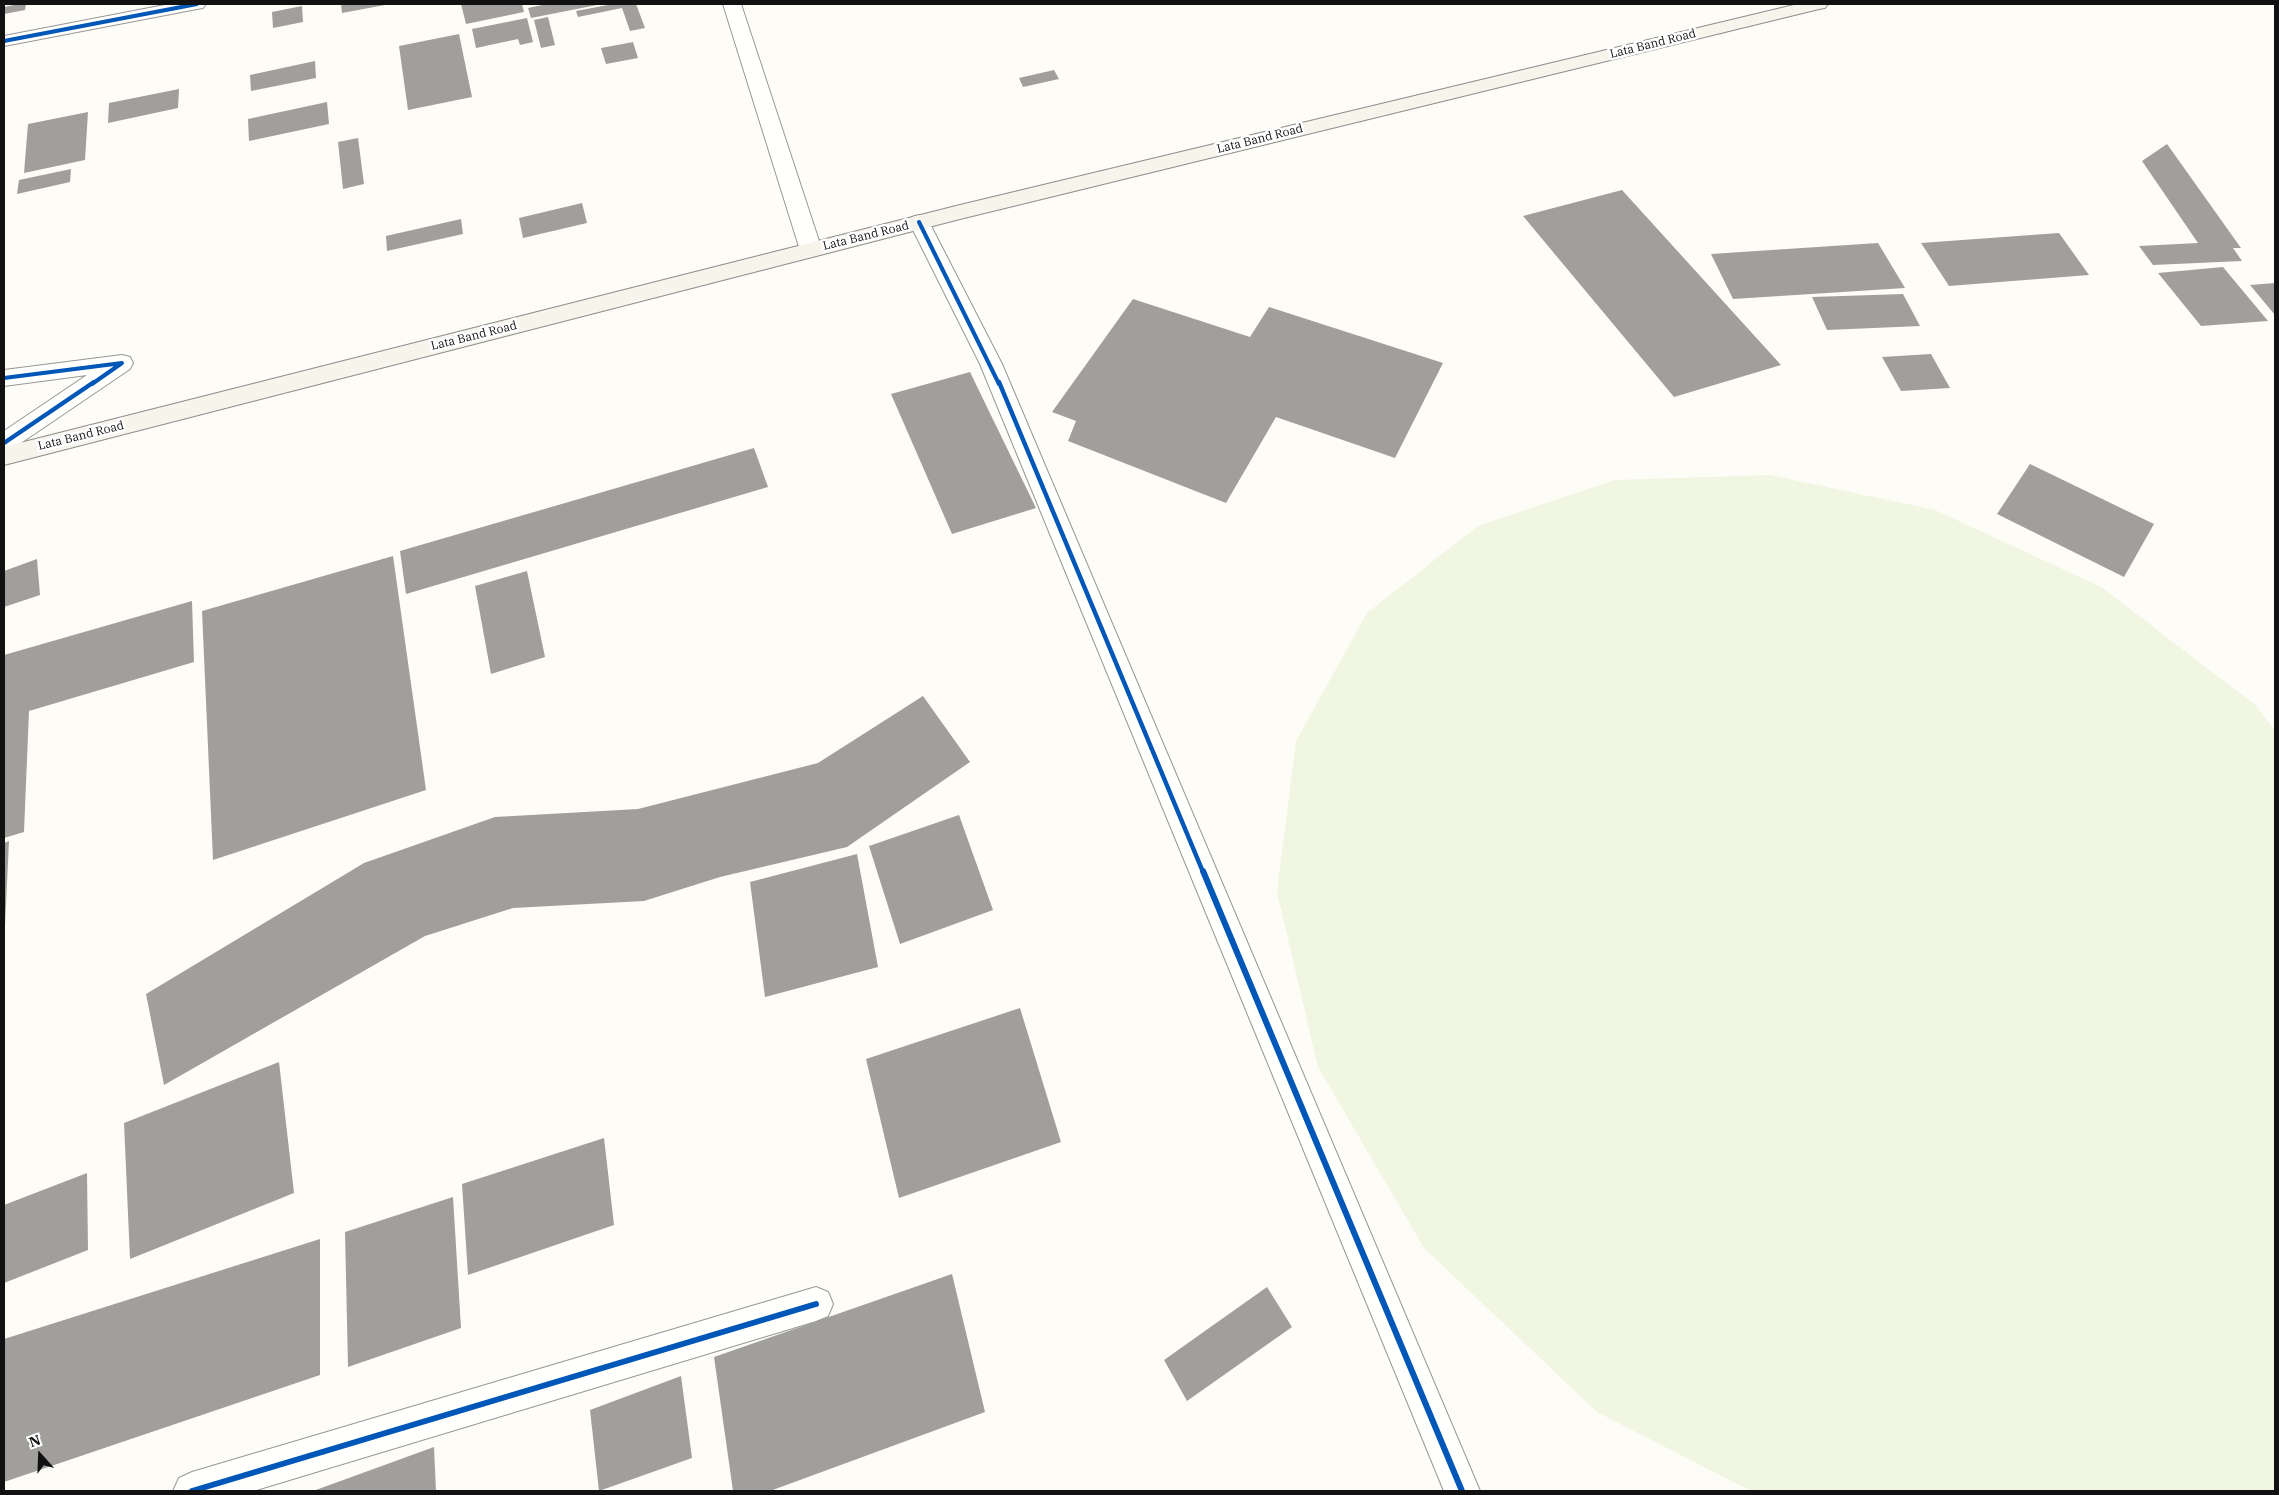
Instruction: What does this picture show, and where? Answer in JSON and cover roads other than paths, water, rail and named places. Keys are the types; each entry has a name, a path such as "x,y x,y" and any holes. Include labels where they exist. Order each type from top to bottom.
{"main road":[{"name":"Lata Band Road","path":"4,456 920,222 1819,4"}],"street":[{"path":"4,41 197,4"},
{"path":"732,4 811,250"},
{"path":"920,222 991,364 1462,1491"},
{"path":"4,378 122,363 4,443"},
{"path":"192,1491 816,1304"}]}
